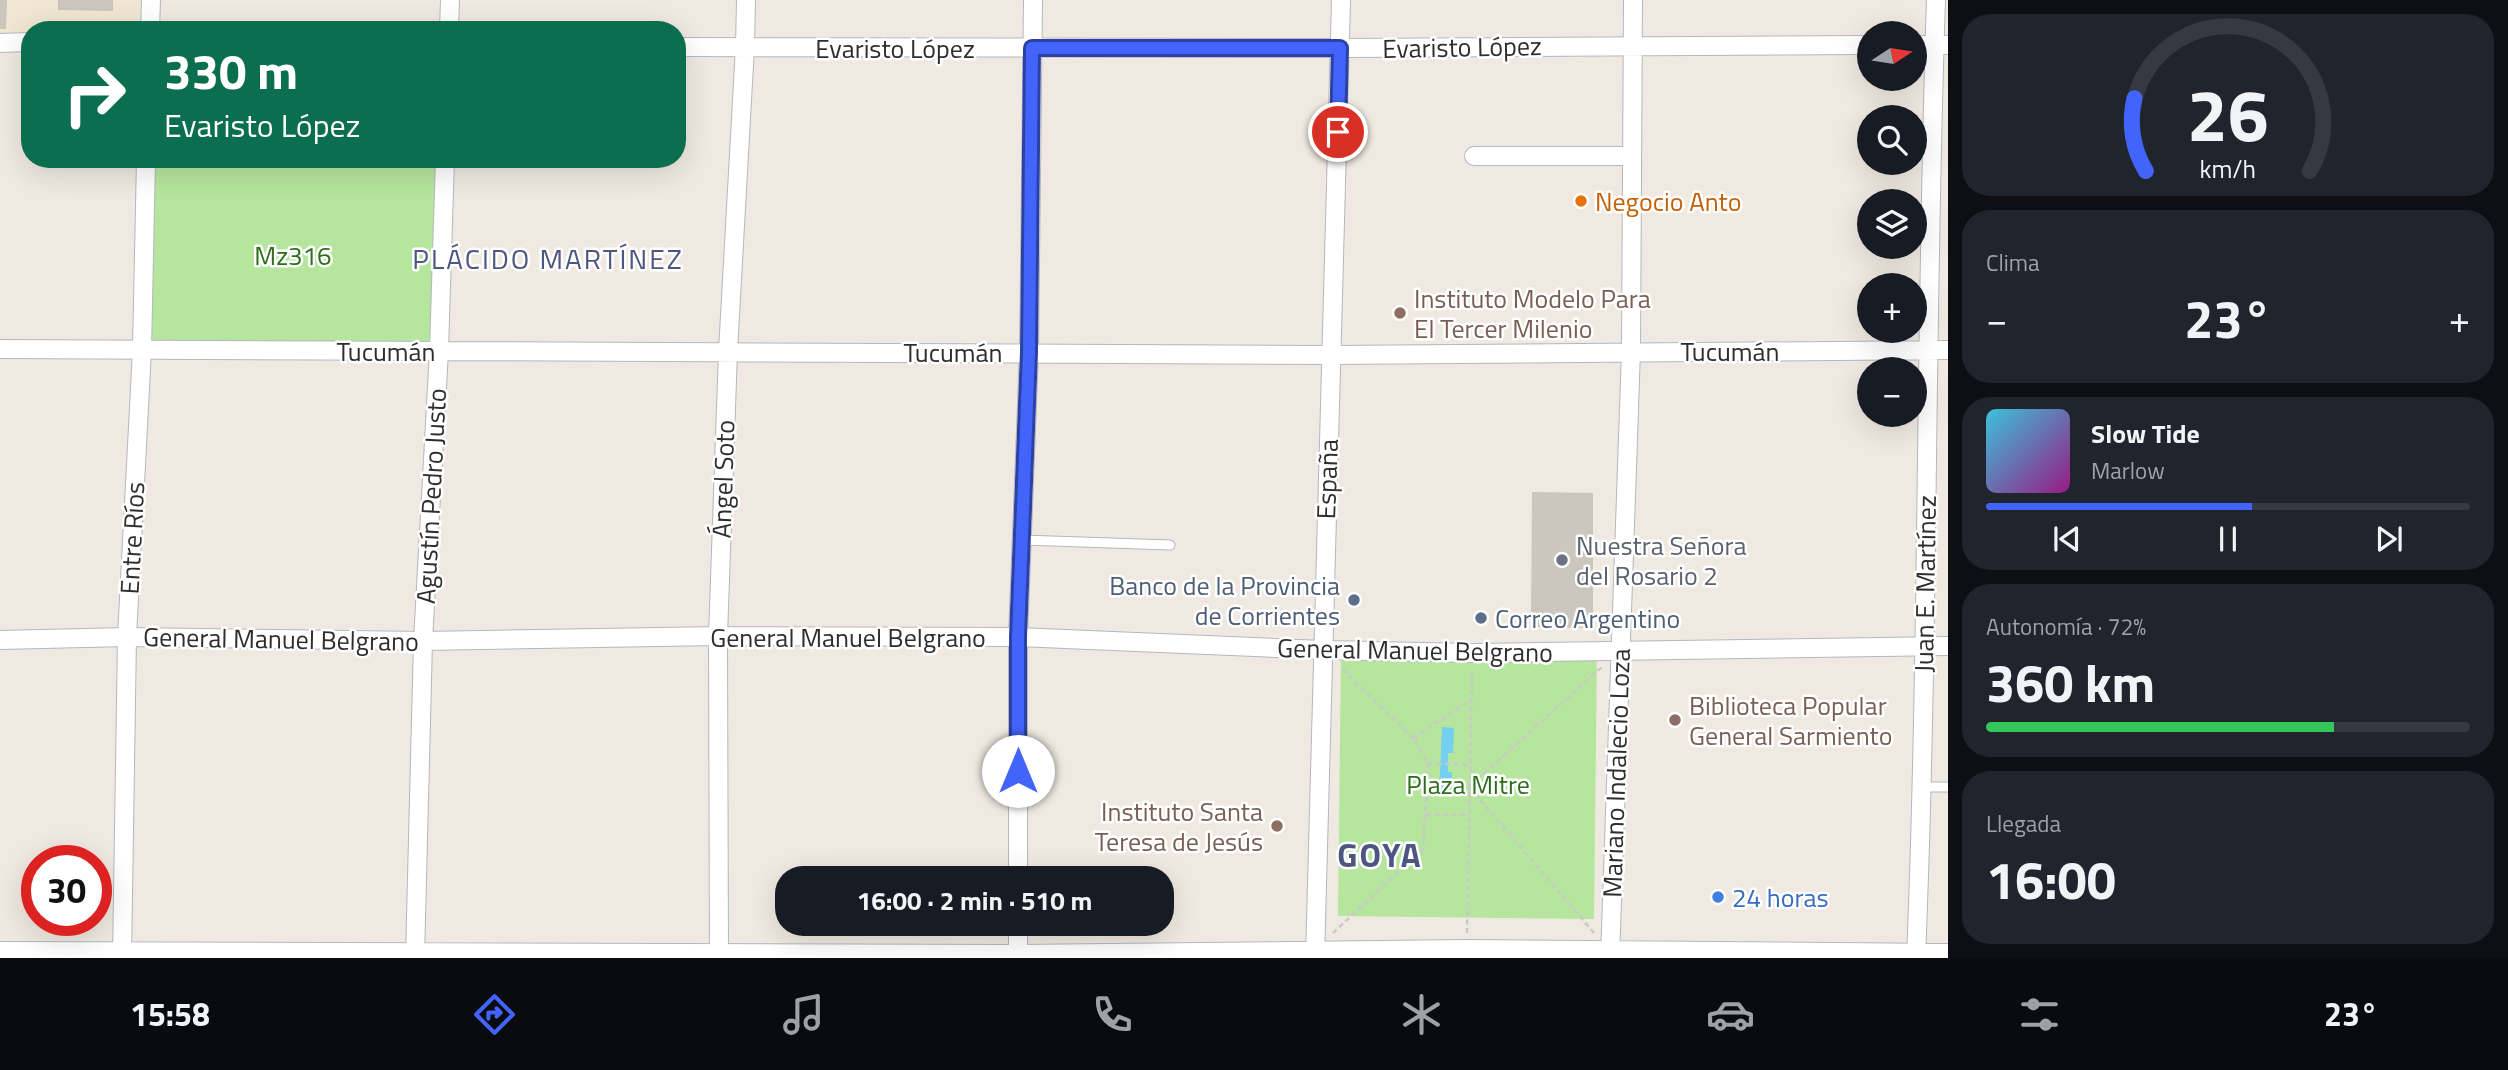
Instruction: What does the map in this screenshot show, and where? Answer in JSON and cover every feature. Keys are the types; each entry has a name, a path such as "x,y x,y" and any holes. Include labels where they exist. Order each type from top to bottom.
{"street":[{"path":"150,21 151,0"},
{"path":"449,21 450,0"},
{"name":"Ángel Soto","path":"719,955 718,636 728,351 746,0"},
{"path":"1018,866 1018,637 1029,352 1033,0"},
{"name":"España","path":"1315,953 1341,0"},
{"name":"Mariano Indalecio Loza","path":"1610,955 1631,351 1633,0"},
{"name":"Juan E. Martínez","path":"1916,955 1925,646 1928,350 1941,45 1936,0"},
{"path":"0,43 21,43"},
{"name":"Evaristo López","path":"686,47 1340,48 1857,45"},
{"path":"1474,156 1632,156"},
{"name":"Entre Ríos","path":"122,954 127,637 142,350 146,168"},
{"name":"Agustín Pedro Justo","path":"415,955 423,641 439,351 445,168"},
{"name":"Tucumán","path":"0,349 1331,355 1948,351"},
{"name":"General Manuel Belgrano","path":"0,640 127,637 423,641 718,636 1018,637 1323,650 1473,653 1948,646"},
{"path":"1018,936 1018,956"},
{"path":"0,951 122,954 1018,956 1467,949 1610,955 1948,953"}],"lane":[{"path":"1022,541 1170,545"},
{"path":"1921,787 1948,787"}],"path":[{"path":"1315,953 1423,849 1428,763 1413,738 1323,650"},
{"path":"1469,787 1620,651"},
{"path":"1467,949 1473,653"},
{"path":"1413,738 1471,700"},
{"path":"1428,763 1470,765"},
{"path":"1469,787 1610,955"},
{"path":"1425,815 1468,815"}],"shaded area":[{"path":"0,0 151,0 150,21 21,21 21,42 0,43"}],"green space":[{"name":"Mz316","path":"146,168 445,168 439,351 142,350"},
{"name":"Plaza Mitre","path":"1341,649 1597,652 1594,919 1338,916"}],"water":[{"path":"1442,727 1454,728 1453,753 1448,753 1448,772 1452,772 1451,796 1439,796"}],"building":[{"path":"0,0 6,0 5,28 0,28"},
{"path":"59,0 112,0 112,10 59,9"},
{"name":"Nuestra Señora del Rosario 2","path":"1533,493 1592,494 1592,627 1532,626"}],"place":[{"name":"Negocio Anto","path":"1581,201"},
{"name":"Instituto Modelo Para El Tercer Milenio","path":"1400,313"},
{"name":"Nuestra Señora del Rosario 2","path":"1562,560"},
{"name":"Banco de la Provincia de Corrientes","path":"1354,600"},
{"name":"Correo Argentino","path":"1481,618"},
{"name":"Biblioteca Popular General Sarmiento","path":"1675,720"},
{"name":"Instituto Santa Teresa de Jesús","path":"1277,826"},
{"name":"24 horas","path":"1718,897"}],"district":[{"name":"PLÁCIDO MARTÍNEZ","path":"548,258"},
{"name":"GOYA","path":"1380,855"}],"route":[{"path":"1018,771 1018,637 1029,352 1032,48 1340,48 1338,132"}]}
